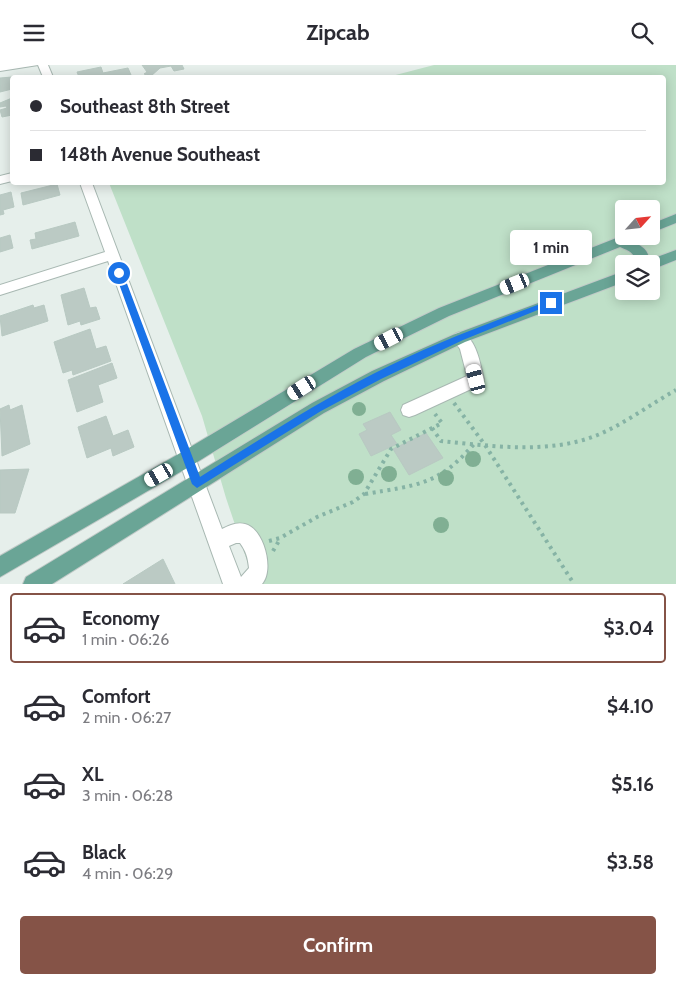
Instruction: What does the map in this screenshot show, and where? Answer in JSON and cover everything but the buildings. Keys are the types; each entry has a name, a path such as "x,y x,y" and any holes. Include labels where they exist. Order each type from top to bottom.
{"main road":[{"path":"660,225 676,218"},
{"path":"0,567 188,458 360,353 444,312 615,244"},
{"path":"633,245 641,255"},
{"path":"660,261 676,255"},
{"path":"33,584 318,408 378,376 460,337 615,279"}],"street":[{"path":"0,68 34,65"},
{"path":"87,185 233,584"},
{"path":"0,290 112,255"},
{"path":"409,410 476,379 468,347 460,337"},
{"path":"218,541 235,533 244,533 251,540 258,560 259,571 248,584"}],"path":[{"path":"432,428 440,441 516,447 560,444 598,435 676,390"},
{"path":"446,393 485,445 574,584"},
{"path":"364,494 391,449 442,423 426,402"},
{"path":"261,543 280,538 364,494 418,485 437,479 458,465 474,444"}],"green space":[{"path":"434,65 676,65 676,584 255,584 226,498 202,416 110,185 666,185 666,75 396,75"}],"route":[{"path":"119,273 197,484 318,408 378,376 460,337 551,303"}]}
